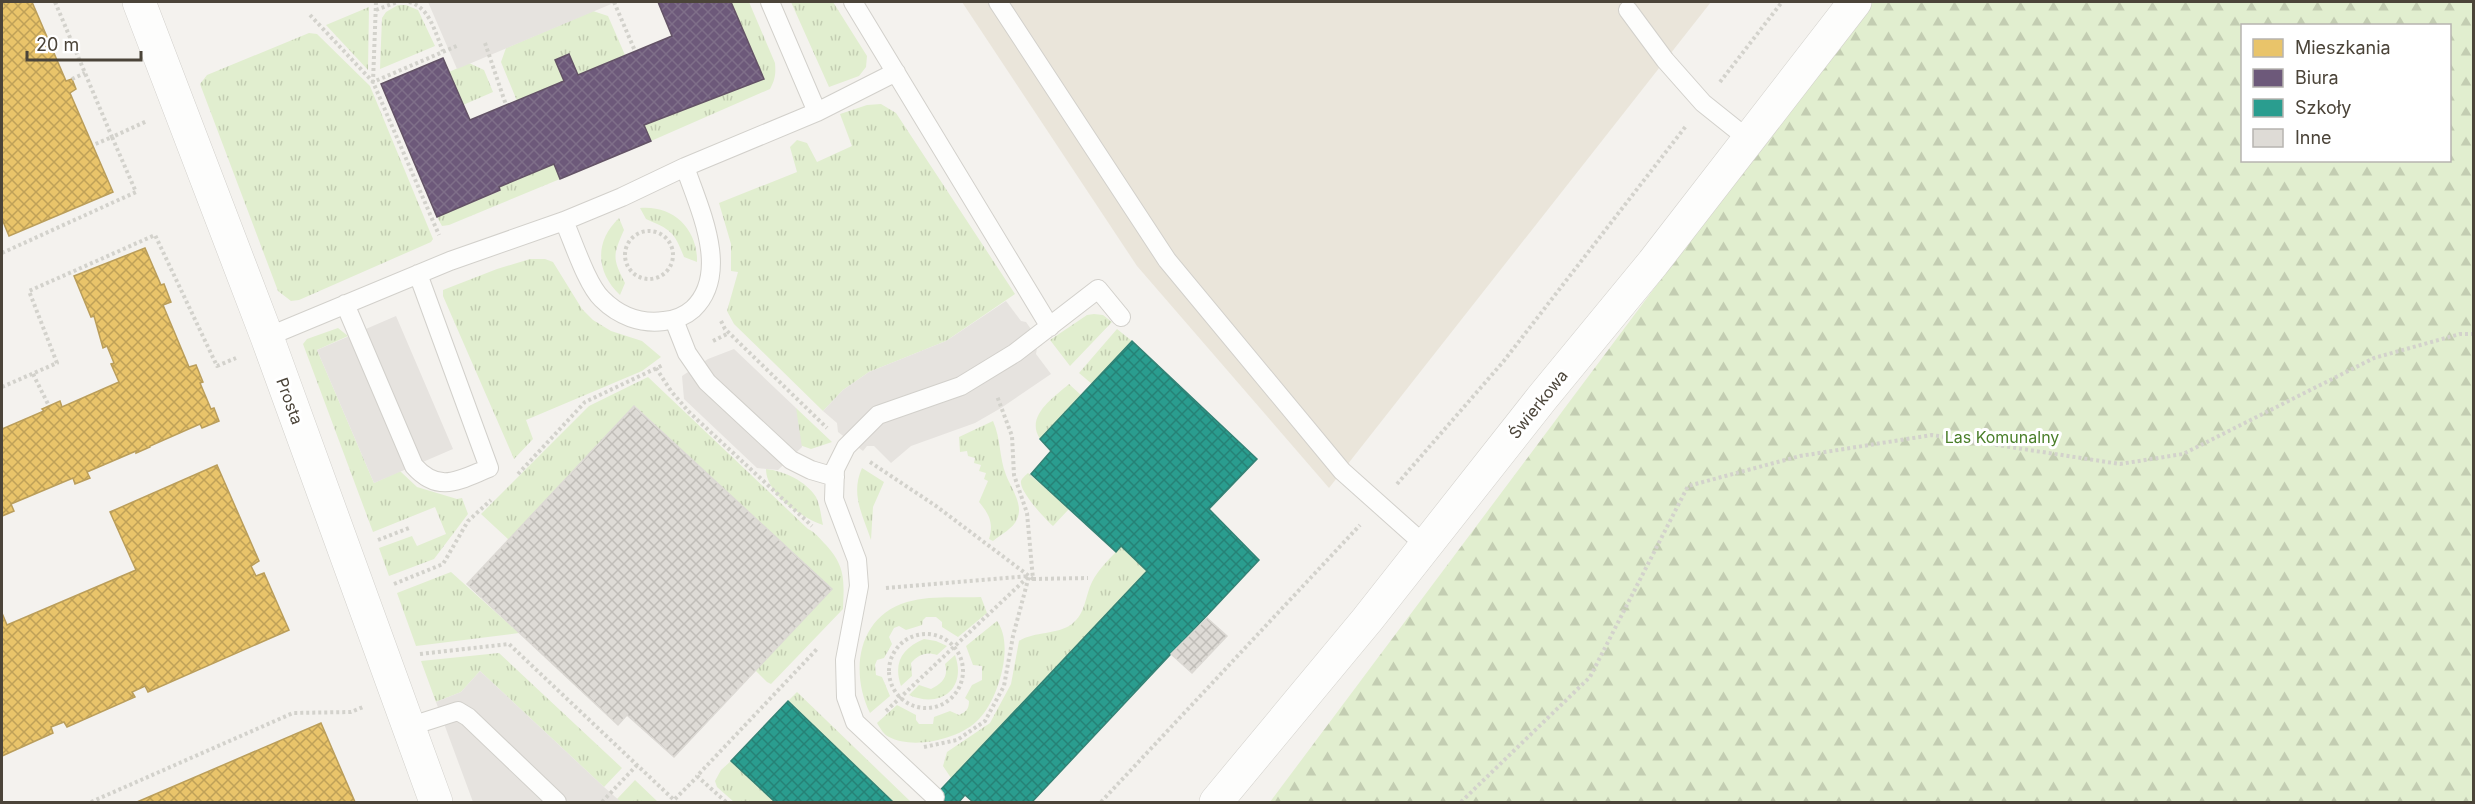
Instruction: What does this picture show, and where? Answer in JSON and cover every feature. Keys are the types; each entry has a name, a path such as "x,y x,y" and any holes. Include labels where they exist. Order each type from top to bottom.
{"street":[{"name":"Prosta","path":"139,2 267,337 436,802"},
{"name":"Świerkowa","path":"1216,802 1426,546 1542,398 1653,263 1855,2"}],"lane":[{"path":"770,2 817,112"},
{"path":"853,2 1050,327"},
{"path":"998,2 1167,260 1342,471 1426,546"},
{"path":"1628,10 1665,60 1703,103 1748,139"},
{"path":"267,337 450,261 564,221 622,197 685,167 817,112 896,72"},
{"path":"564,221 590,281 601,298 625,316 648,323 674,321 688,313 704,298 709,279 710,257 706,228 685,167"},
{"path":"345,304 414,466 423,476 439,483 455,482 489,468 418,274"},
{"path":"934,797 855,722 846,697 845,660 859,586 857,560 834,499 835,469 846,447 878,415 961,386 1050,327 1098,289 1121,317"},
{"path":"674,321 687,353 707,382 791,460 811,470 835,477"},
{"path":"408,727 458,711 468,717 557,802"}],"path":[{"path":"2,253 136,192 55,2"},
{"path":"373,82 376,2"},
{"path":"376,10 397,2"},
{"path":"409,2 420,5 427,14 443,51"},
{"path":"614,2 635,51"},
{"path":"1101,802 1379,505 1503,362 1782,2"},
{"path":"310,15 373,82 450,261"},
{"path":"485,43 506,105"},
{"path":"373,82 459,45"},
{"path":"72,79 85,73"},
{"path":"93,145 151,119"},
{"path":"650,230 661,233 669,240 673,250 673,261 668,271 659,277 648,279 638,276 630,269 625,259 626,249 631,239 639,232 650,230"},
{"path":"2,387 57,363 29,291 154,235 217,366 241,357"},
{"path":"721,309 721,321 729,333 846,447 936,506 1031,577"},
{"path":"512,480 585,402 729,333"},
{"path":"1461,802 1590,677 1688,486 1800,456 1932,435 2120,464 2183,454 2374,358 2460,334 2474,334"},
{"path":"656,368 671,391 690,412 817,530"},
{"path":"878,745 924,747 957,740 985,722 1004,686 1013,636 1031,577 1027,513 1014,475 1012,436 987,370"},
{"path":"33,374 49,406"},
{"path":"385,588 443,564 468,521 497,494"},
{"path":"368,543 409,528"},
{"path":"858,571 878,588 1031,577 1088,578"},
{"path":"864,731 914,682 956,647 1031,577"},
{"path":"410,655 509,644 674,802 824,642 855,613"},
{"path":"925,633 942,636 956,647 964,664 962,684 952,699 935,708 916,708 899,698 890,683 889,665 895,650 908,638 925,633"},
{"path":"92,802 293,713 351,712 371,705"},
{"path":"602,802 637,765"},
{"path":"698,776 726,802"}],"shaded area":[{"path":"428,2 616,2 457,69"},
{"path":"962,2 1711,2 1329,488 1137,266"},
{"path":"1006,301 1021,321 1026,322 1042,345 1037,348 1036,354 1051,374 1001,408 975,423 911,446 891,463 874,446 867,446 863,451 838,432 837,423 823,411 843,390 869,372 946,341"},
{"path":"396,316 453,449 374,483 317,350"},
{"path":"734,349 796,408 802,447 778,470 757,468 684,399 682,376 708,359"},
{"path":"480,671 621,802 473,802 436,702 461,692"}],"green space":[{"path":"731,2 749,2 775,63 775,77 770,89 651,141 644,125 763,79"},
{"path":"791,2 833,2 867,56 866,67 859,76 829,87"},
{"name":"Las Komunalny","path":"1871,2 2473,2 2473,802 1270,802 1822,64"},
{"path":"398,5 406,5 418,10 435,46 380,69 382,18 386,12"},
{"path":"369,7 368,70 326,25"},
{"path":"593,11 608,16 625,55 578,75 569,54 555,60 564,81 517,101 501,62 506,48"},
{"path":"309,33 317,34 370,86 433,239 431,242 299,300 291,301 278,291 200,84 207,75"},
{"path":"469,63 484,70 493,92 463,105 449,72"},
{"path":"881,104 896,113 1015,294 946,341 869,372 843,390 823,411 734,324 727,311 738,272 731,271 731,244 719,203 797,172 790,147 797,140 807,143 817,162 852,146 840,114 867,105"},
{"path":"554,164 560,179 449,225 442,226 437,217 500,191 499,187"},
{"path":"640,208 663,211 673,215 681,222 693,239 697,262 684,257 671,232 646,219"},
{"path":"619,218 624,230 616,251 616,262 625,283 620,295 606,277 601,257 605,237"},
{"path":"530,259 545,259 553,262 582,309 593,320 611,331 642,341 661,357 642,371 526,420 533,439 514,459 443,296 443,290"},
{"path":"1087,315 1103,315 1112,322 1070,366 1050,340"},
{"path":"338,328 348,336 317,350 374,483 400,471 417,487 457,499 462,498 468,514 434,559 389,576 379,548 412,536 417,546 446,534 435,507 373,532 303,344 307,339"},
{"path":"1117,329 1132,341 1092,384 1079,373"},
{"path":"648,377 818,536 837,560 843,582 843,609 771,684 755,670 831,589 635,406 509,540 481,514 589,406"},
{"path":"1069,384 1082,396 1040,439 1036,431 1038,415 1049,401"},
{"path":"796,408 832,442 811,449 791,442 789,415"},
{"path":"993,421 1004,468 1016,497 1019,514 1013,525 993,541 989,539 990,519 979,502 988,481 984,479 986,473 979,471 981,465 974,463 975,458 968,456 967,451 960,452 959,437"},
{"path":"862,468 884,482 873,507 871,540 857,496"},
{"path":"766,469 780,472 807,486 816,497 823,525 805,517 778,496 768,478"},
{"path":"1028,473 1069,509 1053,526 1028,498 1021,486 1021,481"},
{"path":"1121,546 1147,571 951,778 943,766 947,752 990,723 1011,684 1019,641 1060,630 1077,620 1095,577"},
{"path":"451,572 519,633 416,646 397,593"},
{"path":"981,597 987,613 958,637 942,627 942,622 936,617 926,617 922,625 906,630 899,626 894,628 889,637 892,644 884,658 877,660 875,665 876,675 882,677 890,696 870,713 860,680 860,664 862,648 877,620 890,609 916,600"},
{"path":"997,621 1002,631 1004,644 1002,672 992,699 979,719 961,732 936,740 899,741 885,735 877,723 897,705 916,715 919,724 933,724 934,717 950,711 959,715 965,711 969,701 965,698 972,685 982,680 982,666 973,665 966,646"},
{"path":"924,639 947,646 937,655 926,654 914,660 911,663 912,676 901,686 898,670 901,657 910,647"},
{"path":"499,653 622,768 604,787 480,671 461,692 436,702 421,661"},
{"path":"955,655 958,667 957,677 948,693 931,699 909,695 919,685 931,689 938,685 945,676 945,664"},
{"path":"797,692 911,802 893,802 788,701"},
{"path":"731,761 775,802 734,802 717,787 715,781 721,770"},
{"path":"635,780 658,802 621,802 617,799"}],"building: Mieszkania":[{"path":"2,2 32,2 66,81 72,79 76,89 70,93 113,192 9,236 2,219"},
{"path":"145,248 171,302 163,305 189,367 196,365 203,382 200,383 219,421 202,428 200,424 87,472 90,478 75,484 73,478 11,504 14,511 2,516 2,429 44,411 42,409 60,401 62,407 119,382 111,364 114,363 107,346 103,348 94,316 91,317 74,276"},
{"path":"217,465 259,561 251,566 256,576 264,573 289,630 148,692 145,686 132,692 135,697 67,727 64,722 51,727 53,733 2,756 2,613 7,625 136,570 110,512"},
{"path":"321,723 355,802 137,802"}],"building: Biura":[{"path":"658,2 731,2 764,79 644,125 651,141 560,179 554,164 437,217 381,84 443,58 470,120 564,81 555,60 569,54 578,75 672,36"}],"building: Szkoły":[{"path":"1132,341 1257,459 1209,509 1259,560 1032,802 973,802 965,795 959,802 929,802 1147,571 1121,546 1116,552 1031,474 1051,451 1040,439"},
{"path":"788,701 893,802 775,802 731,761"}],"building: Inne":[{"path":"634,406 832,589 674,757 627,715 618,725 467,584"},
{"path":"1207,618 1227,636 1192,673 1171,654"}]}
